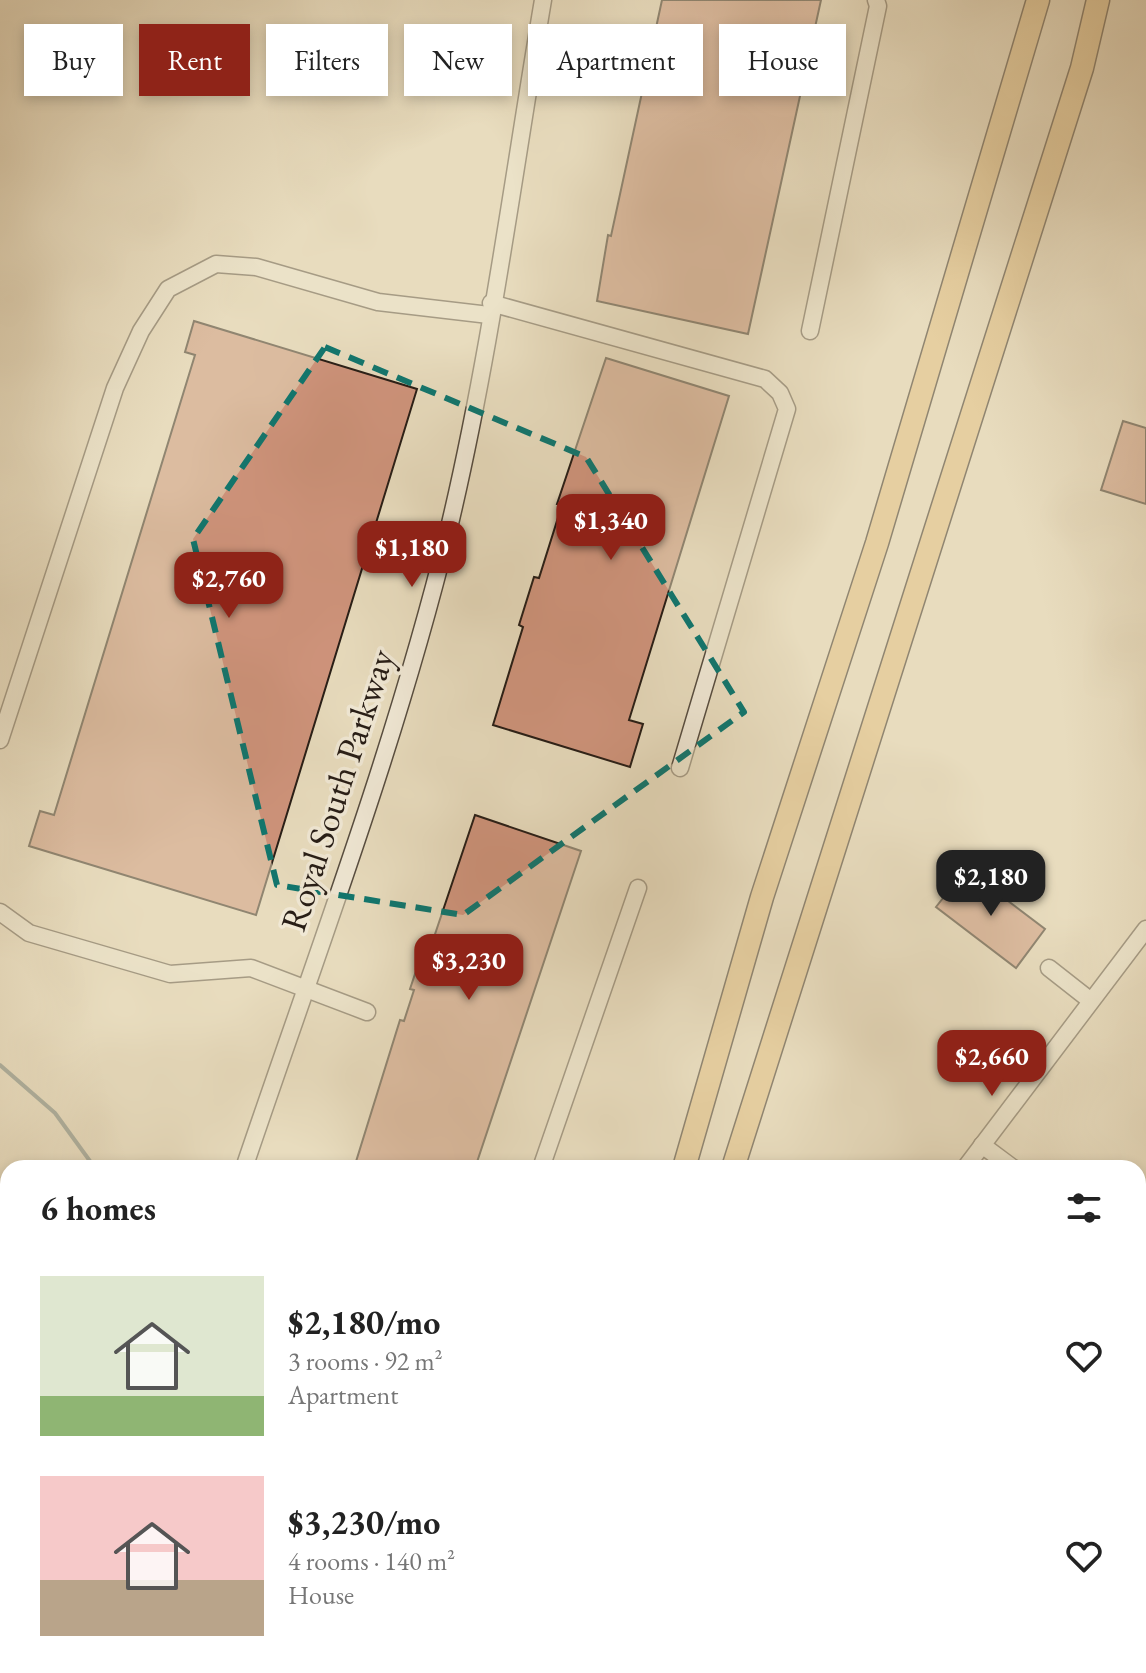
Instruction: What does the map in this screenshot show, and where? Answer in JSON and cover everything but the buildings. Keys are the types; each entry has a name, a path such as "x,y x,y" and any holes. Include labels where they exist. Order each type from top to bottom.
{"highway":[{"path":"686,1160 762,897 918,409 1038,0"},
{"path":"736,1160 1082,68 1098,0"}],"street":[{"name":"Royal South Parkway","path":"247,1160 420,636 468,438 543,0"},
{"path":"810,331 878,6 876,0"},
{"path":"0,740 115,388 141,331 168,289 216,264 256,267 378,302 490,309 765,379 780,393 787,409 680,768"},
{"path":"544,1160 638,888"},
{"path":"0,912 29,933 170,974 251,968 306,986 367,1012"},
{"path":"971,1160 1146,929"},
{"path":"1049,968 1091,1001"},
{"path":"982,1145 1002,1160"}],"highlighted area":[{"path":"325,347 586,457 744,712 463,915 277,885 193,539"}],"waterway":[{"path":"0,1065 55,1113 89,1160"}]}
